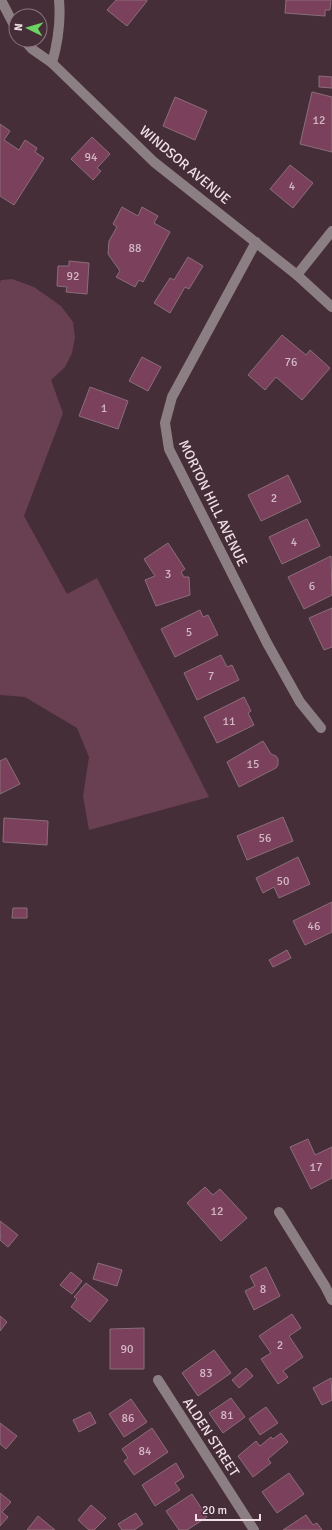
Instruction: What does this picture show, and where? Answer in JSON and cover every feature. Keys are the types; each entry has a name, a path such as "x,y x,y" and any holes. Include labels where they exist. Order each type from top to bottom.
{"street":[{"path":"1,0 8,14"},
{"path":"52,63 58,42 60,21 59,0"},
{"name":"WINDSOR AVENUE","path":"31,48 52,63 154,162 297,275 332,307"},
{"path":"297,275 332,231"},
{"name":"MORTON HILL AVENUE","path":"256,242 172,397 165,423 169,449 267,643 300,702 321,728"},
{"path":"279,1212 325,1286 332,1300"},
{"name":"ALDEN STREET","path":"158,1380 254,1530"}],"shaded area":[{"path":"12,279 34,287 61,306 73,322 75,337 72,353 65,367 51,380 63,413 24,516 67,594 97,578 209,797 89,830 83,796 89,757 77,728 25,697 0,695 0,282 1,280"}],"building":[{"path":"116,0 147,1 127,26 107,10"},
{"path":"286,0 331,0 330,10 325,10 325,16 285,13"},
{"path":"319,76 332,77 332,88 319,87"},
{"path":"312,92 332,97 332,152 300,144"},
{"path":"175,97 207,111 195,140 163,126"},
{"path":"0,124 10,131 4,140 19,150 25,140 37,148 35,152 44,158 14,205 0,196"},
{"path":"92,137 110,154 97,168 101,171 93,180 71,159"},
{"path":"290,165 313,183 293,208 270,189"},
{"path":"122,207 138,216 142,207 158,216 154,223 170,232 143,282 139,280 135,287 116,277 120,271 108,254 109,241 117,227 113,224"},
{"path":"188,257 203,266 189,289 185,287 170,313 154,303 170,278 174,280"},
{"path":"69,261 89,263 87,294 66,292 67,287 57,286 58,266 69,266"},
{"path":"282,335 306,355 310,350 330,368 302,400 276,377 265,390 248,375"},
{"path":"142,357 161,367 148,391 129,381"},
{"path":"90,387 128,401 118,429 79,416"},
{"path":"288,475 301,502 261,521 248,495"},
{"path":"307,519 320,546 282,564 269,537"},
{"path":"168,543 185,569 181,572 184,577 189,577 190,595 156,606 145,580 155,576 144,559"},
{"path":"331,556 332,595 304,609 288,577"},
{"path":"332,608 332,647 324,650 309,618"},
{"path":"200,610 203,617 208,615 218,635 175,657 161,629"},
{"path":"221,655 227,667 232,665 239,680 197,700 184,673"},
{"path":"244,697 251,711 248,713 254,725 217,743 204,717"},
{"path":"263,741 271,754 276,756 278,759 278,765 276,768 239,787 227,762"},
{"path":"6,758 20,784 0,794 0,761"},
{"path":"283,817 293,841 247,860 237,836"},
{"path":"4,818 48,821 47,845 3,842"},
{"path":"298,857 310,884 279,898 274,887 263,893 256,878"},
{"path":"332,902 332,932 305,945 293,921"},
{"path":"13,908 27,908 27,918 12,918"},
{"path":"287,950 291,958 273,967 269,960"},
{"path":"308,1139 315,1155 332,1147 332,1178 311,1189 290,1147"},
{"path":"205,1187 213,1195 220,1189 247,1218 221,1241 187,1203"},
{"path":"0,1221 18,1235 8,1247 0,1240"},
{"path":"98,1263 122,1270 117,1286 93,1279"},
{"path":"266,1267 280,1296 254,1310 245,1291 255,1286 250,1276"},
{"path":"71,1272 82,1281 72,1294 60,1285"},
{"path":"86,1283 108,1300 90,1322 71,1307 77,1299 74,1297"},
{"path":"292,1314 301,1328 289,1336 303,1357 283,1371 288,1377 278,1384 261,1359 271,1353 259,1336"},
{"path":"0,1316 7,1322 0,1331"},
{"path":"144,1328 144,1369 110,1369 110,1329"},
{"path":"214,1350 231,1373 198,1396 182,1373"},
{"path":"246,1368 253,1376 239,1388 232,1380"},
{"path":"331,1378 332,1400 322,1405 313,1388"},
{"path":"231,1398 245,1417 223,1433 209,1413"},
{"path":"131,1399 147,1422 124,1437 109,1414"},
{"path":"266,1407 278,1423 260,1435 249,1419"},
{"path":"90,1412 96,1423 79,1432 73,1420"},
{"path":"0,1423 17,1436 6,1449 0,1444"},
{"path":"152,1428 168,1452 134,1475 124,1461 128,1458 122,1449"},
{"path":"281,1433 288,1442 268,1459 271,1463 253,1477 238,1456 256,1441 260,1446 271,1437 273,1439"},
{"path":"176,1463 184,1477 175,1483 180,1490 155,1506 142,1485"},
{"path":"289,1473 304,1494 277,1513 262,1492"},
{"path":"0,1493 11,1502 2,1512 8,1517 0,1526"},
{"path":"192,1494 207,1517 187,1530 179,1530 166,1511"},
{"path":"91,1505 106,1518 94,1530 89,1530 78,1520"},
{"path":"136,1513 143,1524 134,1530 122,1530 118,1524"},
{"path":"306,1515 313,1525 317,1523 322,1530 283,1530"},
{"path":"38,1516 55,1530 27,1530"}]}
